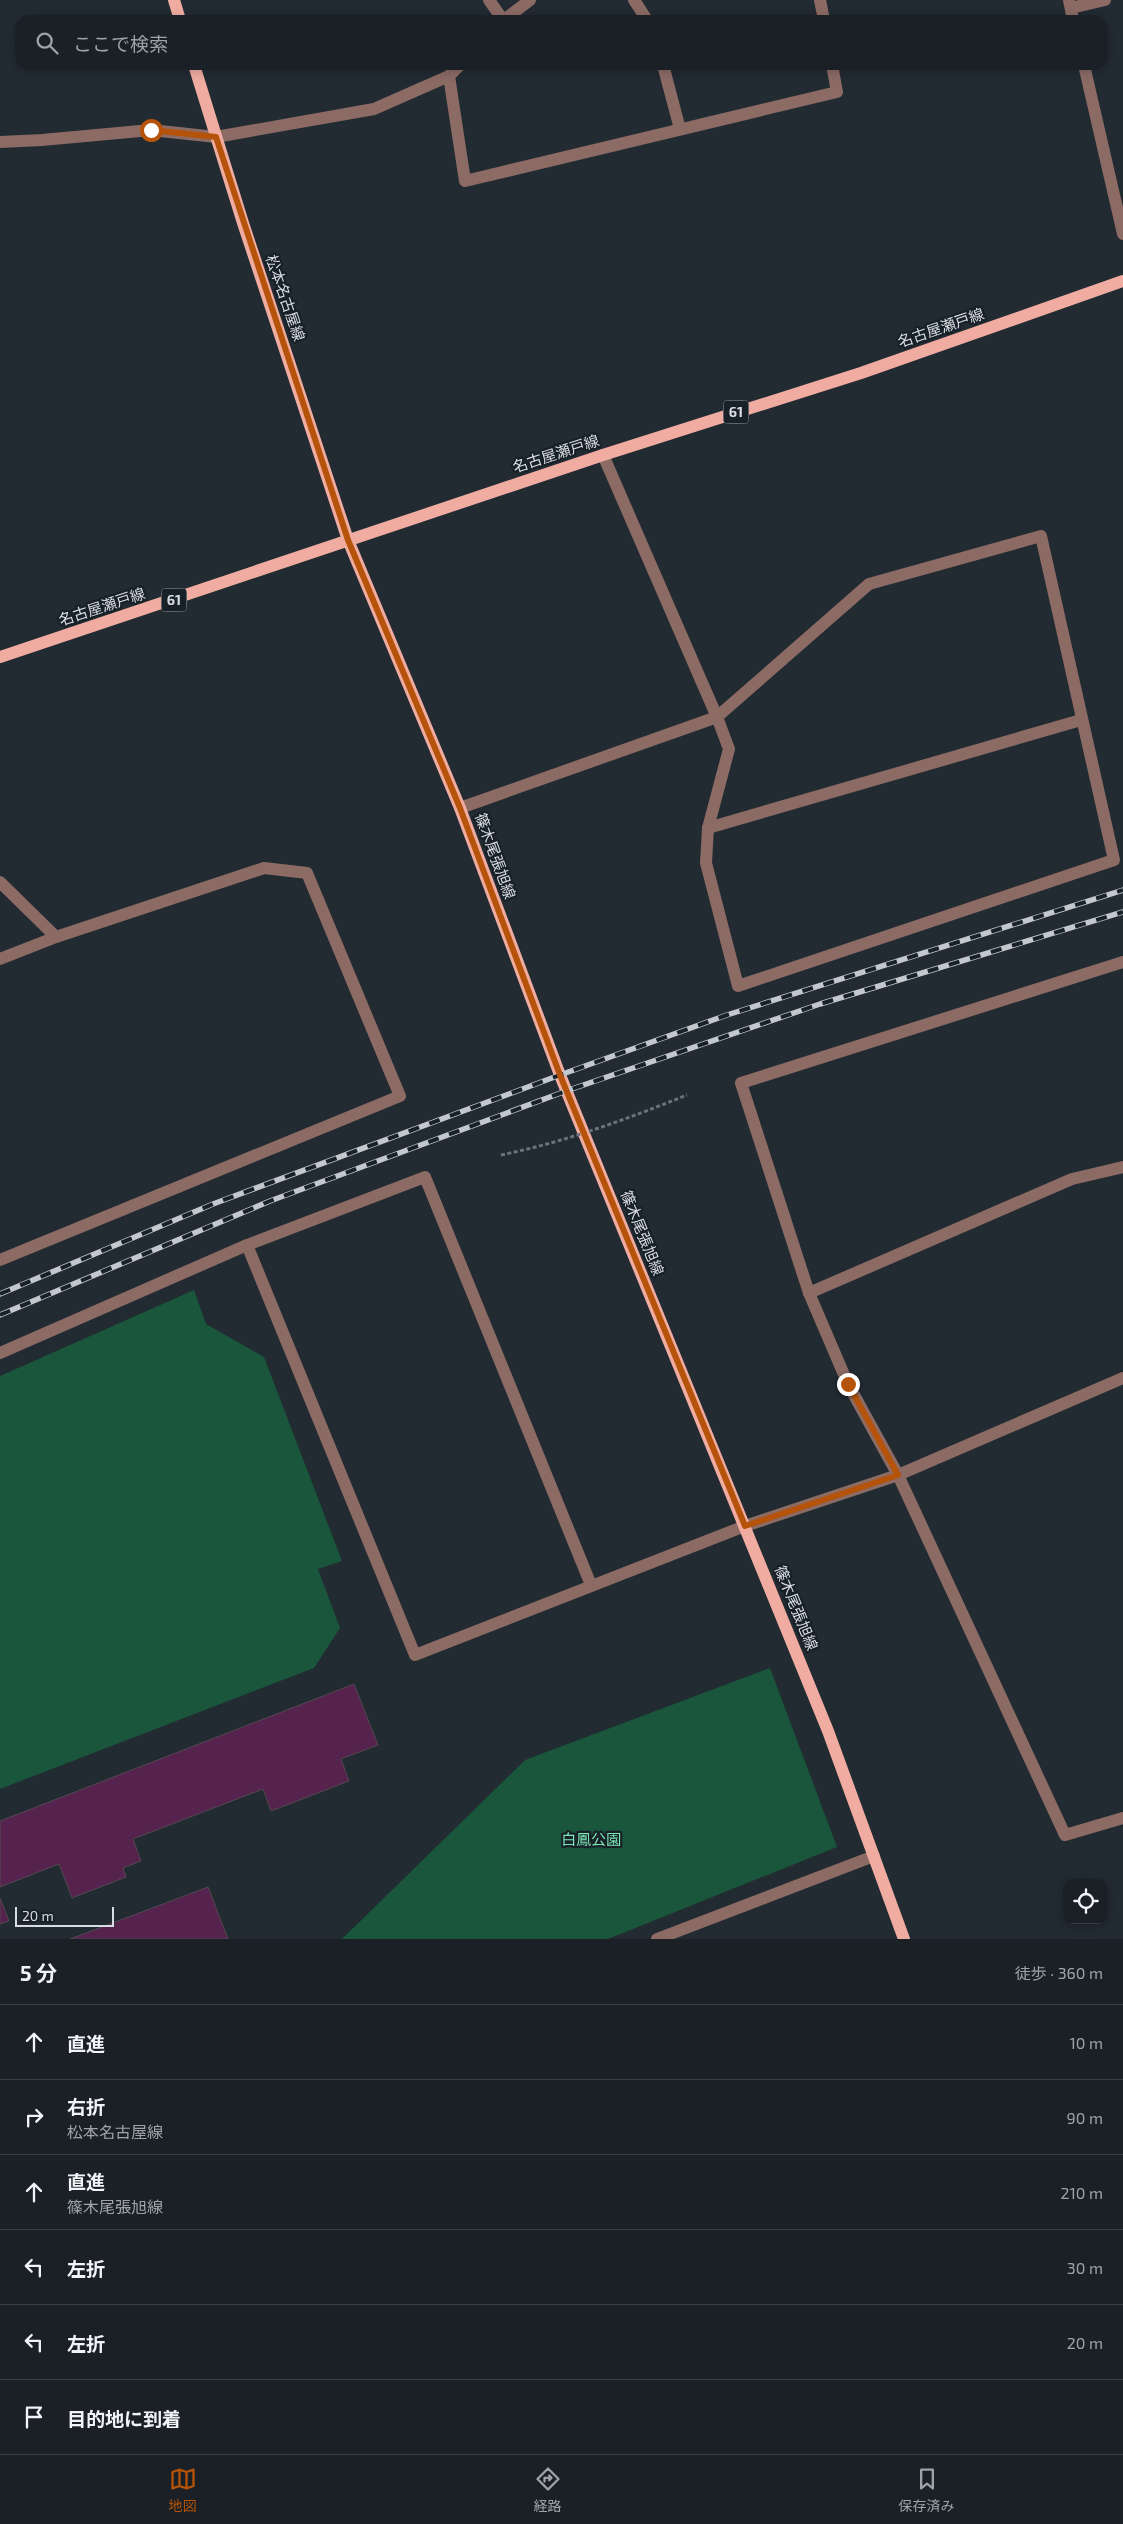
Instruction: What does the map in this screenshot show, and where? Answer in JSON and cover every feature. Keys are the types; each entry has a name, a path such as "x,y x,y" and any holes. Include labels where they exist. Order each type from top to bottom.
{"main road":[{"path":"174,0 178,15"},
{"name":"松本名古屋線","path":"196,70 348,540"},
{"name":"名古屋瀬戸線","path":"0,657 603,455 870,370 1123,281"},
{"name":"篠木尾張旭線","path":"348,540 460,808 560,1075 828,1731 904,1939"}],"street":[{"path":"489,0 500,15"},
{"path":"510,15 530,0"},
{"path":"634,0 644,15"},
{"path":"820,0 823,15"},
{"path":"1071,10 1105,0"},
{"path":"0,142 151,130 216,137 374,109 449,76 455,70"},
{"path":"664,70 680,129"},
{"path":"449,76 465,181 837,92 833,70"},
{"path":"1085,70 1123,234"},
{"path":"460,808 716,717 869,584 1040,536 1114,860 738,986 706,862 708,828 728,749 716,717 603,455"},
{"path":"708,828 1081,720"},
{"path":"0,959 56,937 264,868 307,873 400,1096 0,1260"},
{"path":"0,882 56,937"},
{"path":"1123,962 741,1083 809,1293 848,1384 898,1475 1065,1835 1123,1818"},
{"path":"809,1293 1072,1179 1123,1167"},
{"path":"0,1353 247,1245 425,1177 591,1585"},
{"path":"247,1245 416,1655 745,1526 898,1475 1123,1378"},
{"path":"657,1939 874,1856"}],"path":[{"path":"501,1155 534,1149 648,1111 688,1095"}],"green space":[{"path":"194,1290 206,1324 264,1357 342,1561 318,1569 340,1628 314,1668 0,1789 0,1376"},
{"name":"白鳳公園","path":"770,1668 837,1847 608,1939 342,1939 525,1760"}],"building":[{"path":"354,1684 378,1745 341,1759 349,1781 271,1811 263,1789 133,1839 141,1861 123,1868 126,1877 72,1898 59,1864 0,1887 0,1821"},
{"path":"208,1887 228,1939 70,1939"},
{"path":"0,1898 9,1921 0,1924"}],"railway":[{"path":"0,1294 213,1204 560,1075 727,1015 1123,890"},
{"path":"0,1315 270,1201 566,1091 820,1004 1123,912"}],"route":[{"path":"151,130 216,137 348,540 460,808 560,1075 745,1526 898,1475 848,1384"}]}
